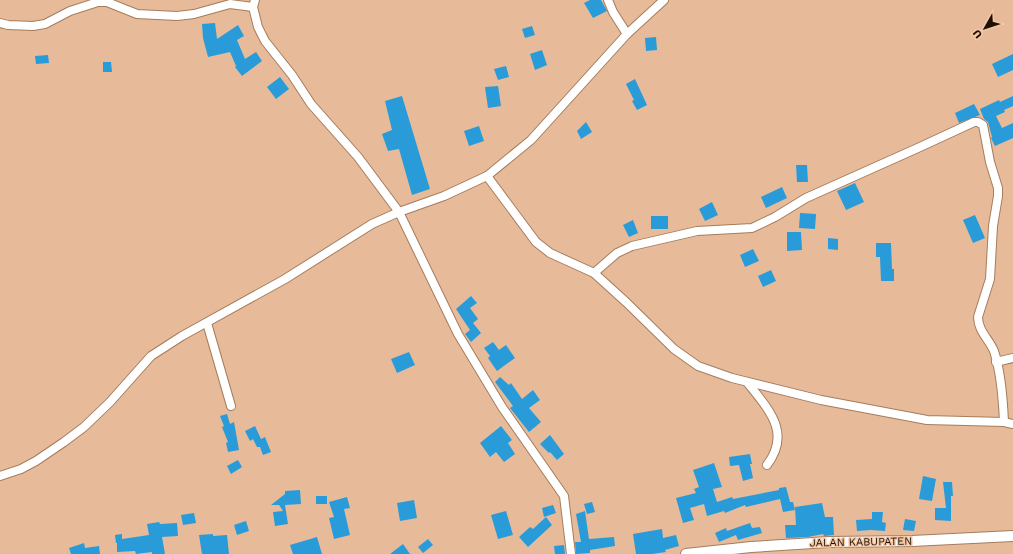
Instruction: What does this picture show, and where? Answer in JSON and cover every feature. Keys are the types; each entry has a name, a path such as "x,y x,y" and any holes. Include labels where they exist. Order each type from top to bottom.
{"street":[{"path":"608,0 613,12 627,34"},
{"path":"0,476 21,469 36,461 84,427 110,402 151,356 182,336 285,278 372,224 444,196 487,176 531,140 627,34 664,0"},
{"path":"0,23 8,25 33,26 45,24 70,11 98,2 107,2 137,14 177,16 194,14 230,4 254,4 258,27 270,48 292,74 311,104 358,157 400,212 458,334 502,407 564,496 571,554"},
{"path":"594,273 617,253 632,246 697,231 752,228 775,217 806,198 974,122 978,122 983,125 990,162 998,188 993,226 990,280 978,318 978,324 992,348 996,362 1002,397 1004,422"},
{"path":"487,176 536,242 550,253 594,273 627,302 674,349 698,366 732,378 821,400 927,420 1004,422 1013,424"},
{"path":"207,323 231,406"},
{"path":"996,362 1013,358"},
{"path":"747,382 772,413 777,430 777,444 774,456 767,465"},
{"name":"JALAN KABUPATEN","path":"686,554 751,547 829,542 912,541 1013,536"}],"building":[{"path":"590,0 601,0 607,11 593,18 584,3"},
{"path":"215,23 217,39 238,25 244,36 237,40 245,59 256,52 262,61 242,76 235,67 236,66 230,52 208,57 203,38 202,24"},
{"path":"532,26 535,35 525,38 522,29"},
{"path":"656,37 657,50 646,51 645,38"},
{"path":"542,50 547,65 535,70 530,54"},
{"path":"1013,54 1013,70 998,77 992,64"},
{"path":"48,55 49,63 36,64 35,56"},
{"path":"103,62 111,62 112,72 103,72"},
{"path":"506,66 509,77 498,80 494,69"},
{"path":"280,77 289,89 276,99 267,87"},
{"path":"635,79 647,105 637,110 626,84"},
{"path":"498,86 501,106 488,108 485,87"},
{"path":"402,96 430,189 412,195 399,149 388,151 382,134 392,130 385,101"},
{"path":"1013,96 1013,106 996,116 1002,128 1013,123 1013,138 995,146 991,138 988,122 984,119 980,109 999,100 1000,102"},
{"path":"974,104 980,115 959,123 955,113"},
{"path":"586,122 592,132 581,139 577,131"},
{"path":"479,126 484,141 469,146 464,131"},
{"path":"796,165 807,165 808,182 797,182"},
{"path":"855,183 864,202 846,210 837,191"},
{"path":"782,187 787,198 766,208 761,197"},
{"path":"712,202 718,215 705,221 699,209"},
{"path":"800,213 816,214 815,229 799,228"},
{"path":"975,215 985,238 973,243 963,220"},
{"path":"651,216 668,216 668,229 651,229"},
{"path":"633,220 638,233 629,237 623,225"},
{"path":"787,232 801,232 802,250 787,251"},
{"path":"828,238 838,239 838,250 828,249"},
{"path":"876,243 891,243 894,281 881,281 880,257 876,257"},
{"path":"753,249 759,261 745,267 740,255"},
{"path":"771,270 776,281 763,287 758,276"},
{"path":"471,296 477,303 470,308 478,319 473,323 481,333 471,342 465,334 470,330 456,309"},
{"path":"493,342 499,350 506,345 515,358 497,371 488,358 490,356 484,348"},
{"path":"409,352 415,365 397,373 391,359"},
{"path":"500,377 509,385 511,383 522,399 533,390 540,400 529,408 541,422 529,432 510,408 513,406 495,382"},
{"path":"227,414 230,424 234,422 239,450 228,452 226,443 228,442 222,427 224,426 220,416"},
{"path":"255,426 261,439 265,437 271,452 263,455 260,447 257,447 253,439 250,441 245,431"},
{"path":"501,426 512,440 508,443 515,454 504,462 496,452 490,457 480,443"},
{"path":"550,435 564,454 557,460 540,444"},
{"path":"750,454 752,464 750,464 753,478 743,481 739,465 730,466 729,457"},
{"path":"238,460 242,467 231,474 227,466"},
{"path":"714,463 722,487 713,489 717,502 732,497 733,499 779,490 779,488 786,487 790,502 793,502 795,510 783,512 780,499 746,507 745,505 725,513 724,511 707,516 704,504 690,508 694,520 683,523 676,498 696,493 694,489 699,487 693,470"},
{"path":"923,476 936,479 932,501 919,499"},
{"path":"943,482 952,482 953,496 951,496 951,521 935,520 935,508 946,508"},
{"path":"300,490 301,504 285,505 288,524 275,526 273,512 283,511 279,505 271,505 285,494 285,491"},
{"path":"316,496 327,496 327,504 316,504"},
{"path":"347,497 350,508 344,509 350,535 334,539 329,518 334,517 329,502"},
{"path":"414,500 417,518 400,521 397,503"},
{"path":"592,502 595,512 587,514 584,504"},
{"path":"822,503 825,517 833,517 834,535 824,536 823,534 808,537 786,538 785,525 796,525 795,507"},
{"path":"553,505 556,513 544,517 542,508"},
{"path":"506,511 513,535 498,539 491,515"},
{"path":"585,511 589,539 614,537 615,546 590,550 590,553 576,554 575,542 581,542 576,514"},
{"path":"872,512 883,512 882,522 886,523 885,531 857,531 856,520 872,519"},
{"path":"194,513 196,523 183,525 181,515"},
{"path":"546,517 552,525 528,547 519,537 530,527 533,529"},
{"path":"905,519 916,521 914,531 903,530"},
{"path":"246,521 249,531 237,535 234,525"},
{"path":"159,522 160,524 177,523 178,536 162,537 165,554 152,554 152,552 136,554 135,551 117,552 115,535 122,534 122,539 149,535 147,524"},
{"path":"750,523 752,528 760,527 762,533 738,540 736,535 719,542 715,533 726,528 727,531"},
{"path":"662,529 663,538 676,535 679,546 665,550 666,552 636,554 633,534"},
{"path":"213,534 213,536 227,535 229,554 202,554 199,535"},
{"path":"317,537 322,554 293,554 290,545"},
{"path":"428,539 433,545 423,553 418,547"},
{"path":"84,543 85,548 99,546 100,554 71,554 69,548"},
{"path":"403,544 410,554 390,554"},
{"path":"564,545 565,554 555,554 554,546"}]}
